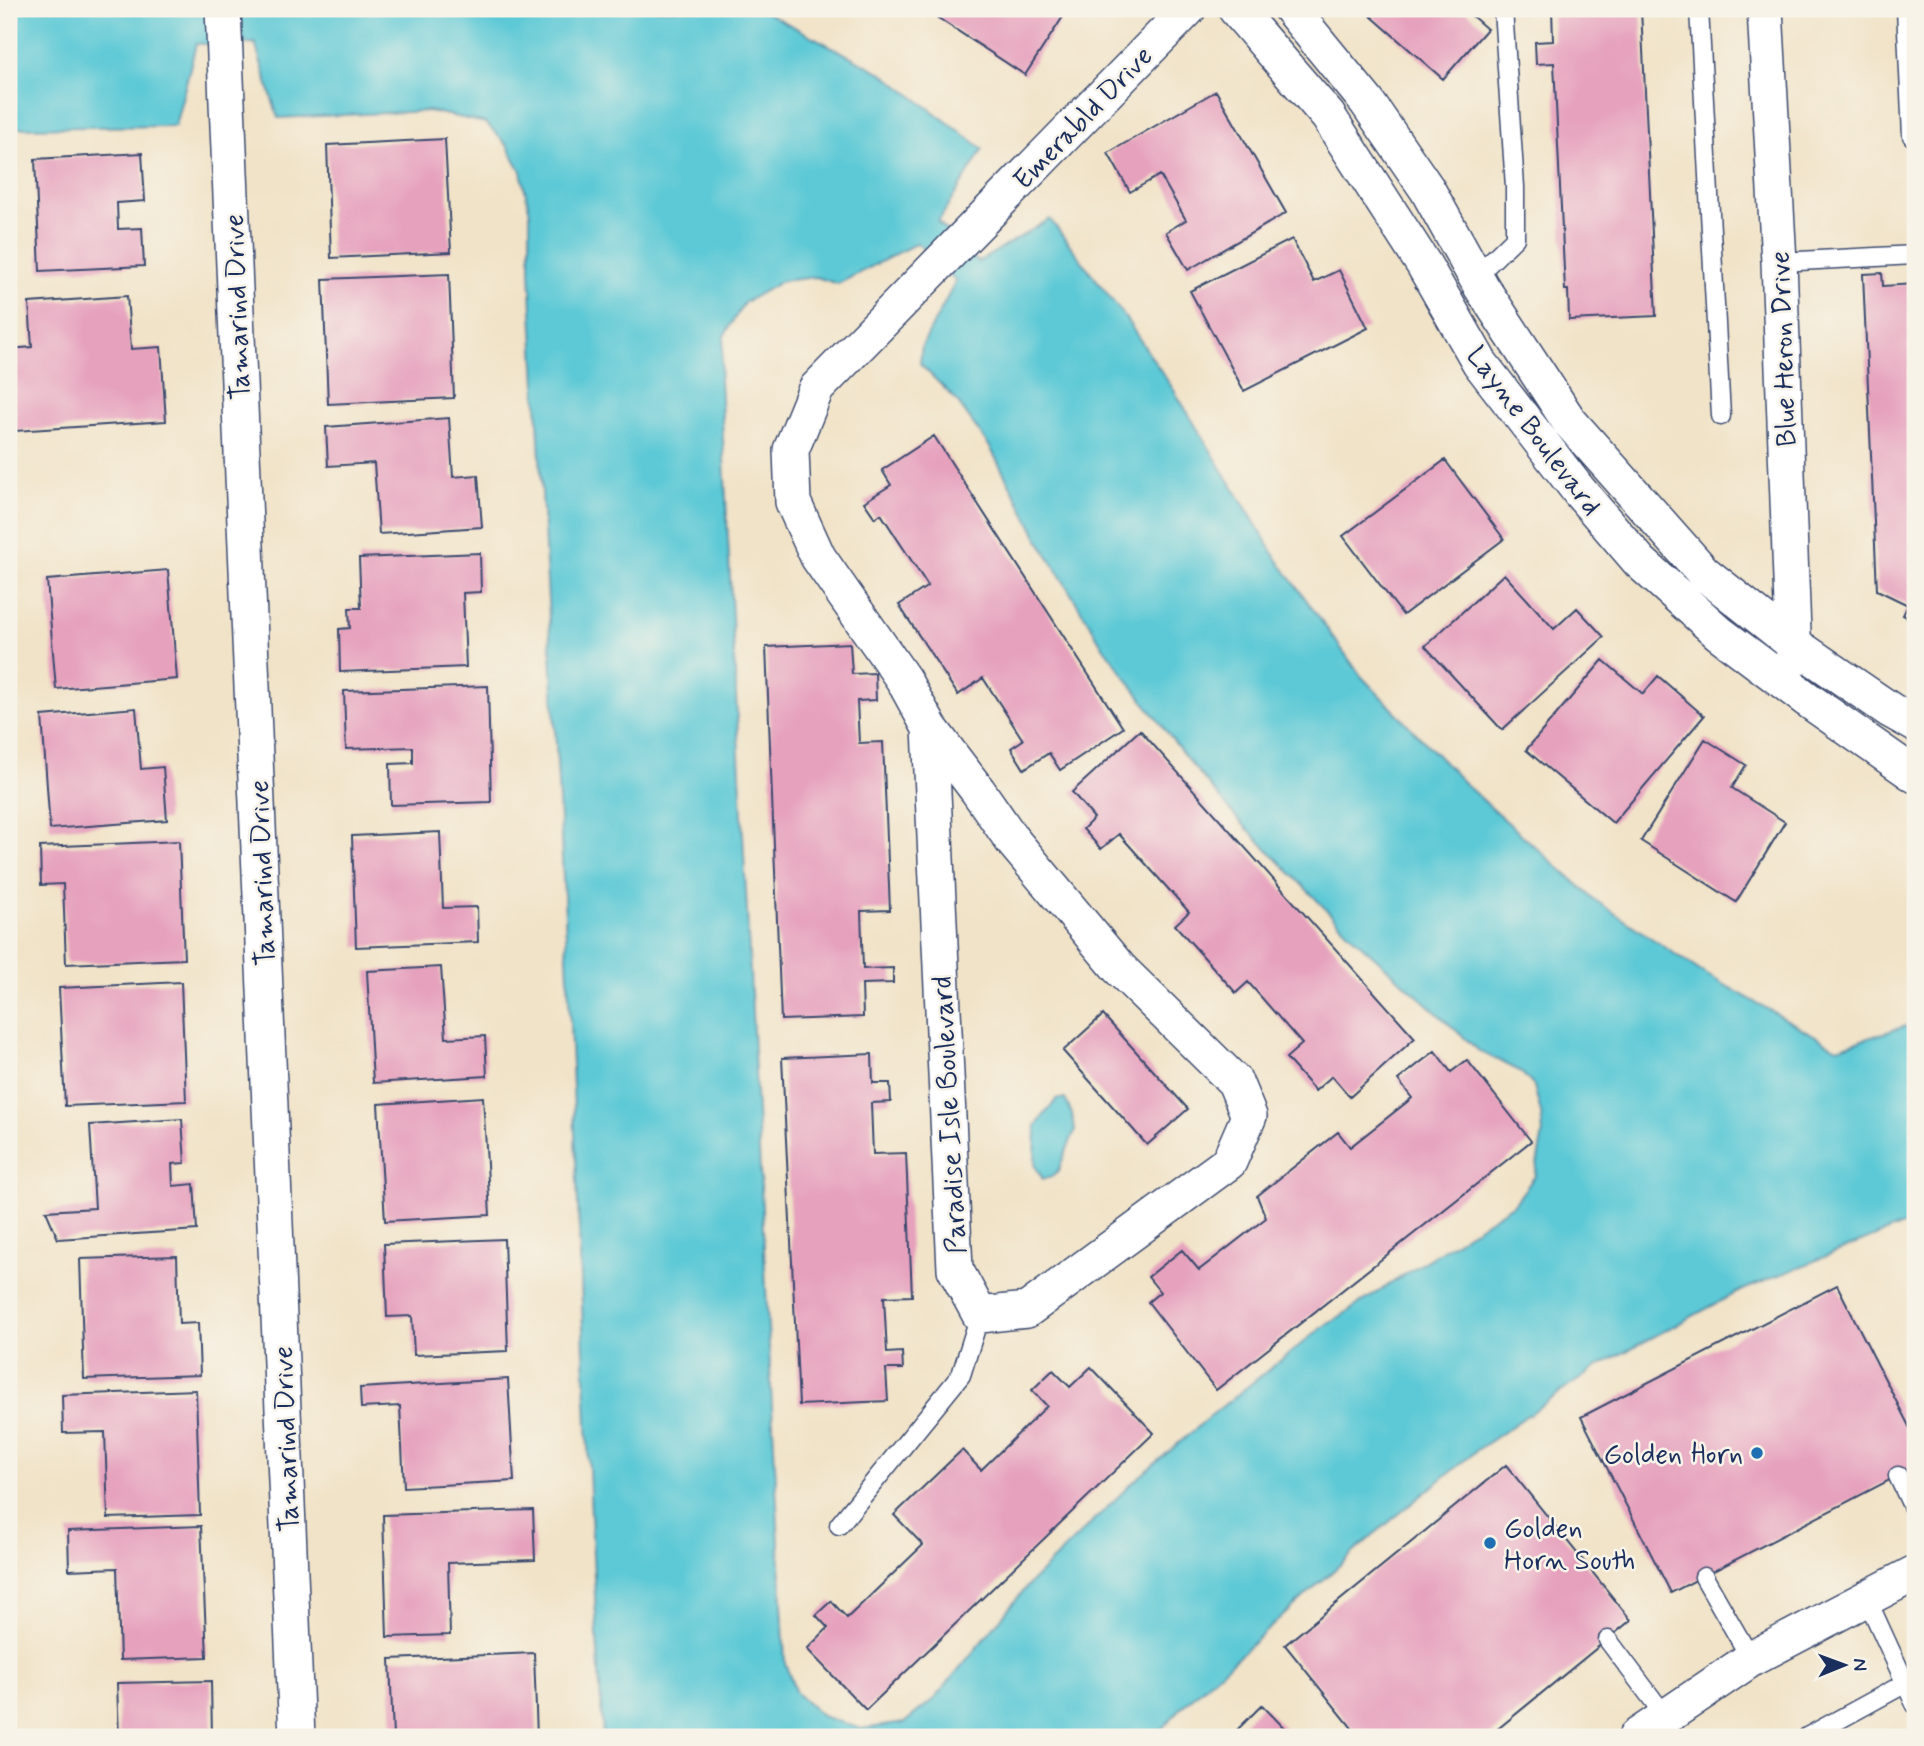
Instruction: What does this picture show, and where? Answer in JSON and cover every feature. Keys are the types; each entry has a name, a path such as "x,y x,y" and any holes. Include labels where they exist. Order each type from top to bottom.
{"street":[{"name":"Tamarind Drive","path":"223,9 297,1737"},
{"name":"Emerabld Drive","path":"976,226 1188,9"},
{"name":"Layne Boulevard","path":"1236,9 1328,116 1424,265 1480,363 1579,491 1640,562 1719,633 1915,775"},
{"name":"Layne Boulevard","path":"1290,9 1367,102 1427,189 1476,276 1569,421 1704,573 1795,645 1915,724"},
{"name":"Blue Heron Drive","path":"1765,9 1779,261 1795,645 1793,689"},
{"name":"Paradise Isle Boulevard","path":"930,728 956,1269 980,1315 1027,1310 1228,1162 1249,1116 1235,1082 1119,968 1012,840 930,728 903,679 818,557 793,502 791,450 816,389 976,226"},
{"path":"1636,1737 1751,1659 1915,1573"}],"lane":[{"path":"1476,276 1515,238 1515,187 1503,9"},
{"path":"1699,9 1721,416"},
{"path":"1906,9 1912,136 1915,136"},
{"path":"1779,261 1915,255"},
{"path":"839,1525 961,1375 980,1315"},
{"path":"1898,1476 1915,1512"},
{"path":"1704,1577 1751,1659"},
{"path":"1866,1597 1915,1704"},
{"path":"1608,1640 1665,1716"},
{"path":"1807,1737 1906,1683"}],"water":[{"path":"9,9 760,9 882,73 983,149 938,222 978,262 1050,219 1124,316 1175,392 1277,559 1361,676 1468,787 1595,900 1700,971 1837,1048 1915,1023 1915,1220 1738,1292 1600,1365 1477,1450 1372,1536 1186,1703 1154,1737 603,1737 589,1478 567,948 530,271 530,213 521,171 507,145 486,123 429,111 278,118 255,43 196,44 175,126 9,128","holes":["917,243 956,281 922,346 920,364 956,400 990,447 1044,549 1104,648 1184,755 1234,815 1356,940 1479,1051 1520,1071 1534,1086 1543,1133 1535,1176 1514,1204 1319,1330 1214,1413 1131,1484 1030,1583 935,1698 904,1723 861,1729 822,1716 796,1693 785,1663 720,380 724,336 744,303 782,281 816,277 838,284"]},
{"path":"1057,1099 1065,1099 1075,1130 1058,1171 1043,1179 1035,1166 1036,1125"}],"building":[{"path":"927,9 1068,9 1025,75"},
{"path":"1363,9 1464,9 1487,29 1443,79"},
{"path":"1552,9 1641,9 1656,316 1569,320 1568,290 1565,290 1554,63 1536,64 1535,42 1553,41"},
{"path":"1216,91 1286,213 1188,270 1166,232 1186,220 1160,175 1130,192 1108,153"},
{"path":"445,139 451,252 331,258 327,145"},
{"path":"142,153 145,201 117,203 118,229 142,228 144,266 40,271 35,159"},
{"path":"1292,239 1314,282 1339,270 1368,328 1244,391 1190,291"},
{"path":"1882,273 1883,286 1915,284 1915,621 1903,615 1908,605 1877,590 1863,274"},
{"path":"449,274 454,398 328,404 323,279"},
{"path":"127,296 131,349 161,347 166,421 15,431 9,349 32,347 29,303"},
{"path":"449,418 453,477 478,475 482,527 379,534 374,463 328,466 326,427"},
{"path":"934,436 1123,728 1060,770 1049,753 1024,769 1011,748 1023,740 983,678 958,695 899,605 928,586 881,514 875,518 864,502 891,485 882,470"},
{"path":"1445,460 1504,539 1403,615 1343,536"},
{"path":"480,553 481,592 463,593 466,667 340,672 339,629 350,628 349,608 361,608 359,558"},
{"path":"168,570 177,679 56,689 47,580"},
{"path":"1504,574 1554,629 1577,608 1604,637 1502,730 1425,646"},
{"path":"850,643 852,674 875,673 876,700 857,701 859,743 883,742 890,910 861,911 863,969 893,968 893,983 862,984 863,1017 781,1020 766,647"},
{"path":"1603,660 1643,694 1658,676 1704,716 1613,823 1526,750"},
{"path":"488,686 491,802 391,805 390,764 413,763 413,747 346,749 344,691"},
{"path":"136,708 141,769 163,767 167,820 50,829 42,716"},
{"path":"1140,730 1415,1038 1350,1097 1332,1076 1315,1091 1286,1058 1302,1044 1248,982 1236,993 1175,925 1189,912 1119,834 1101,849 1083,829 1094,818 1072,792"},
{"path":"1705,739 1746,765 1732,788 1785,822 1736,902 1641,841"},
{"path":"440,832 443,908 477,907 478,942 356,947 352,836"},
{"path":"179,841 184,959 66,964 63,884 41,885 40,847"},
{"path":"441,967 446,1038 485,1036 487,1076 373,1083 367,971"},
{"path":"181,982 186,1101 65,1106 59,988"},
{"path":"1103,1015 1188,1109 1147,1145 1063,1051"},
{"path":"1435,1051 1451,1072 1467,1060 1531,1141 1216,1390 1148,1302 1160,1292 1148,1277 1182,1250 1199,1270 1266,1218 1257,1196 1338,1132 1350,1147 1412,1098 1398,1080"},
{"path":"872,1054 873,1083 890,1083 891,1102 871,1103 873,1154 906,1153 912,1296 884,1297 887,1353 902,1352 903,1369 886,1369 888,1401 799,1405 782,1058"},
{"path":"483,1097 490,1215 385,1221 378,1104"},
{"path":"182,1119 185,1163 172,1164 173,1186 194,1184 197,1230 58,1239 46,1211 95,1208 90,1125"},
{"path":"504,1239 508,1351 414,1355 412,1316 387,1317 384,1244"},
{"path":"177,1256 179,1324 198,1323 200,1375 84,1379 80,1259"},
{"name":"Golden Horn","path":"1837,1285 1915,1438 1915,1467 1671,1593 1581,1417"},
{"path":"1091,1367 1154,1433 866,1710 807,1649 828,1628 816,1615 831,1601 847,1618 923,1545 894,1515 962,1450 981,1470 1047,1406 1032,1390 1053,1370 1070,1387"},
{"path":"508,1379 514,1481 404,1487 400,1406 361,1408 360,1388"},
{"path":"196,1390 200,1515 108,1518 105,1432 63,1433 62,1395"},
{"name":"Golden Horn South","path":"1506,1465 1631,1620 1488,1737 1359,1737 1285,1645"},
{"path":"533,1510 535,1560 448,1563 450,1635 387,1637 383,1515"},
{"path":"201,1526 207,1657 120,1660 117,1568 69,1570 68,1531"},
{"path":"534,1653 537,1737 393,1737 390,1659"},
{"path":"211,1681 212,1737 119,1737 117,1683"},
{"path":"1262,1705 1293,1737 1230,1737"}],"place":[{"name":"Golden Horn","path":"1757,1453"},
{"name":"Golden Horn South","path":"1490,1543"}]}
